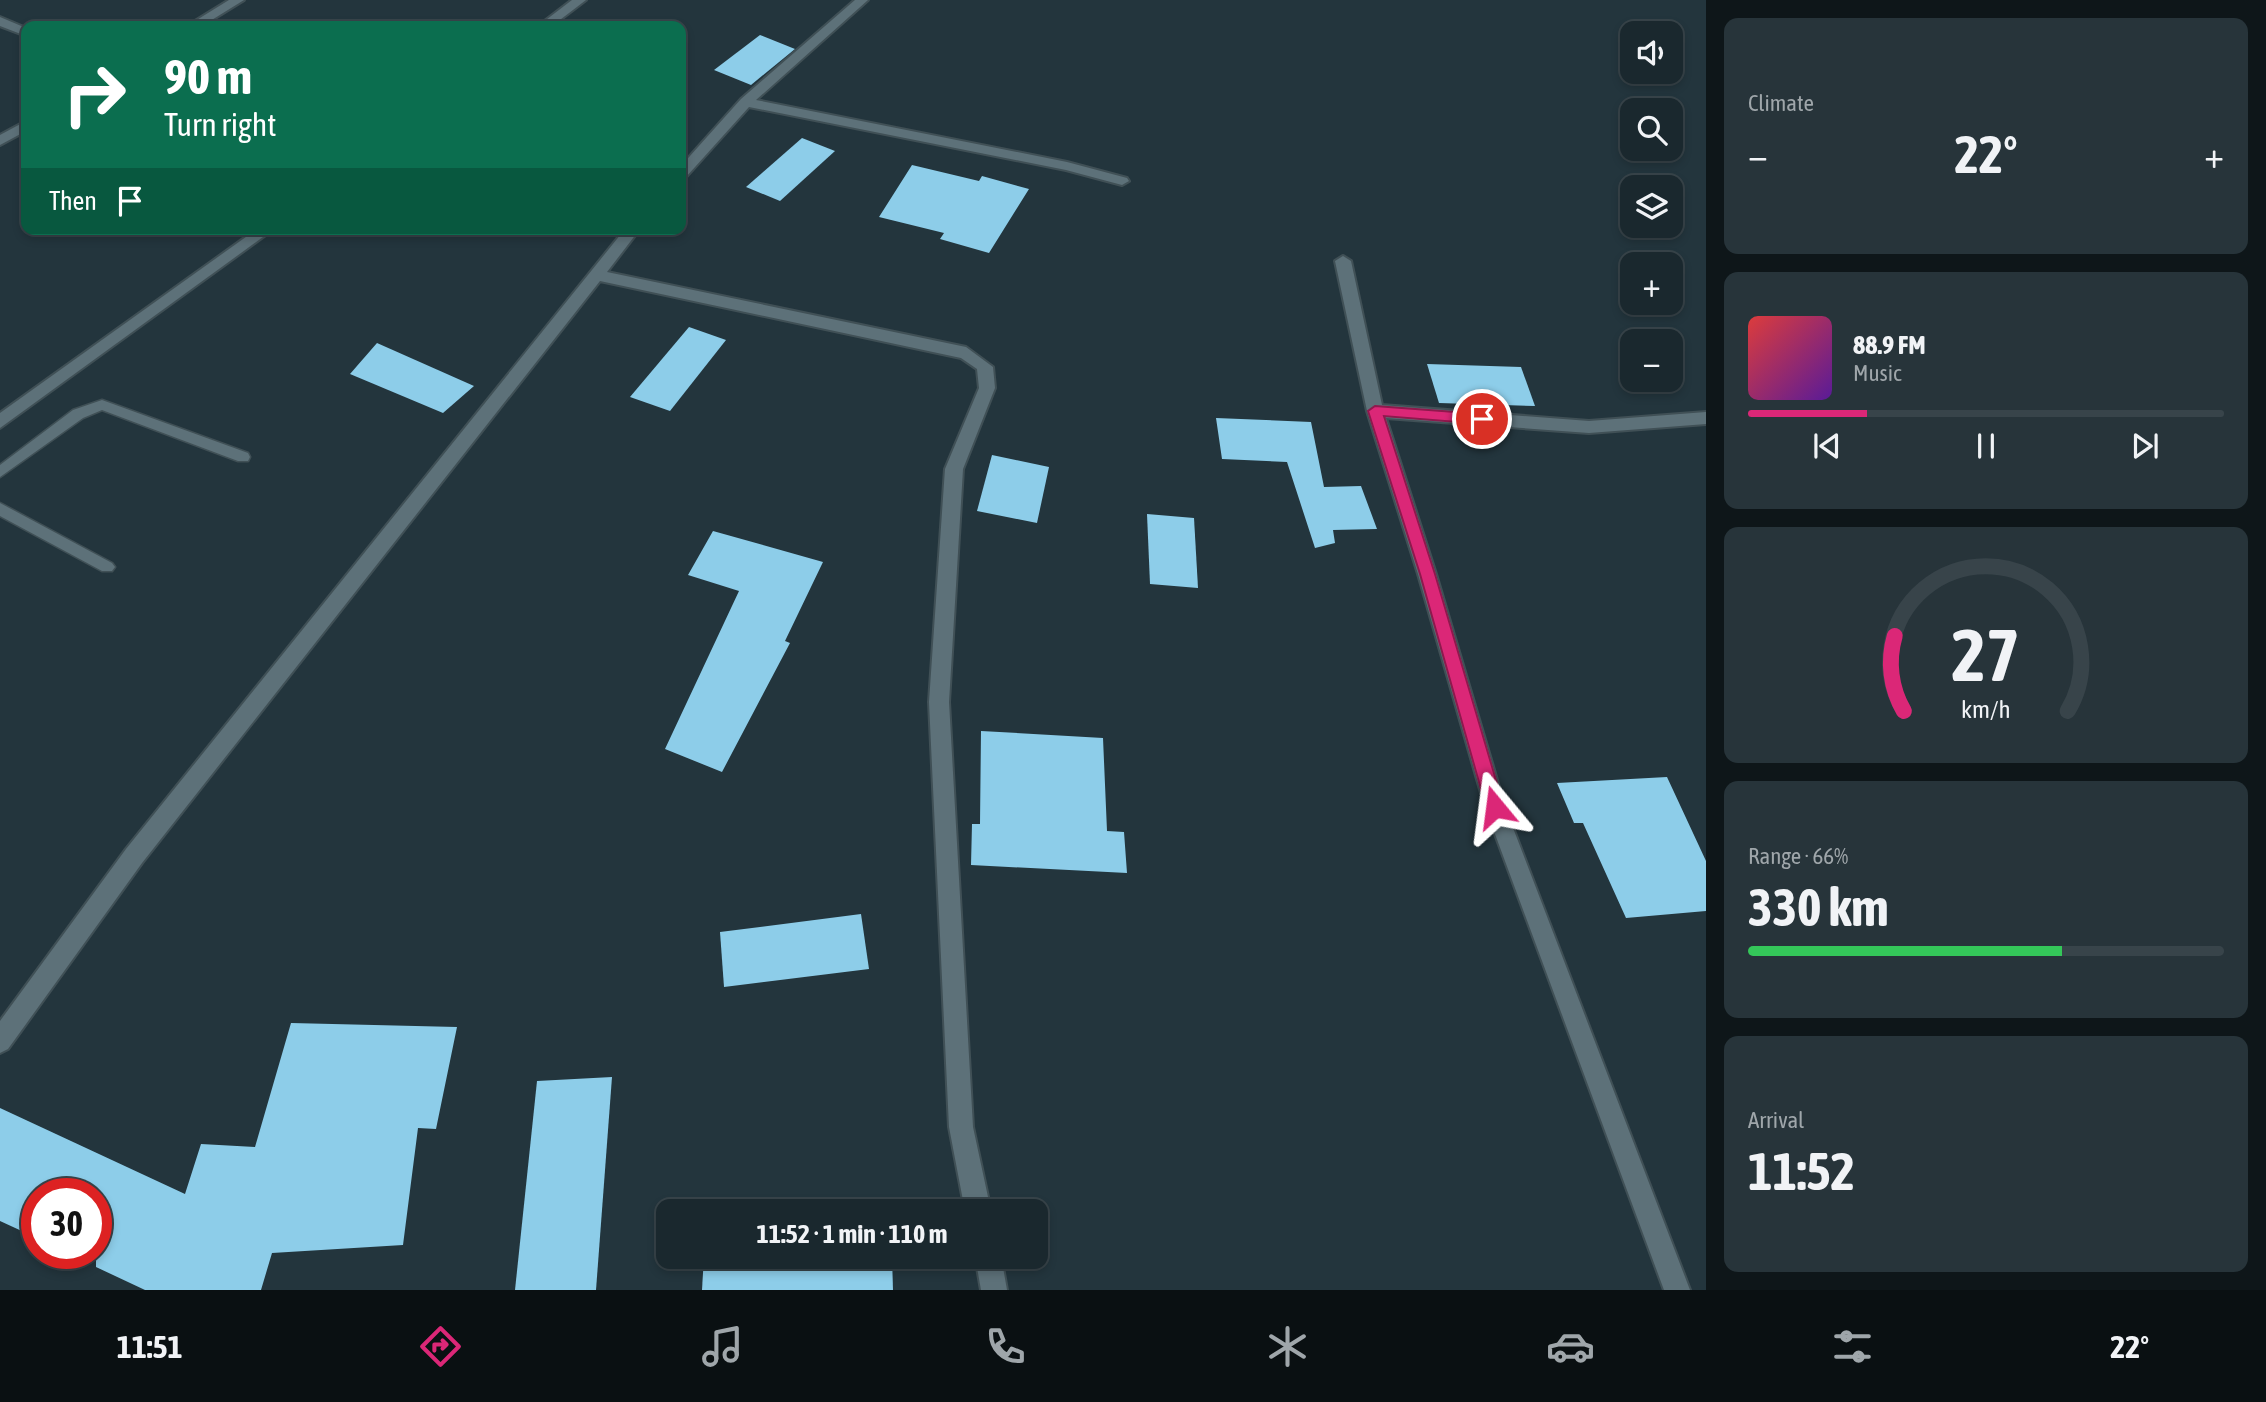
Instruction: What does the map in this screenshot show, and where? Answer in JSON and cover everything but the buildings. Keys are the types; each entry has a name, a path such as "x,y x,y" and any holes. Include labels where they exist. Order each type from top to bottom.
{"street":[{"path":"202,21 238,0"},
{"path":"551,21 580,0"},
{"path":"686,168 746,102 862,0"},
{"path":"0,21 21,30"},
{"path":"746,102 1066,166 1122,181"},
{"path":"0,141 21,128"},
{"path":"0,422 259,235"},
{"path":"0,1041 134,856 628,235"},
{"path":"1343,261 1375,411 1427,574 1495,807 1677,1290"},
{"path":"597,275 966,353 985,367 987,388 954,469 939,702 961,1127 976,1199"},
{"path":"1375,411 1589,427 1706,418"},
{"path":"990,1269 994,1290"}],"lane":[{"path":"0,472 78,414 102,405 243,457"},
{"path":"0,509 107,567"}],"route":[{"path":"1482,419 1375,411 1427,574 1495,807"}]}
